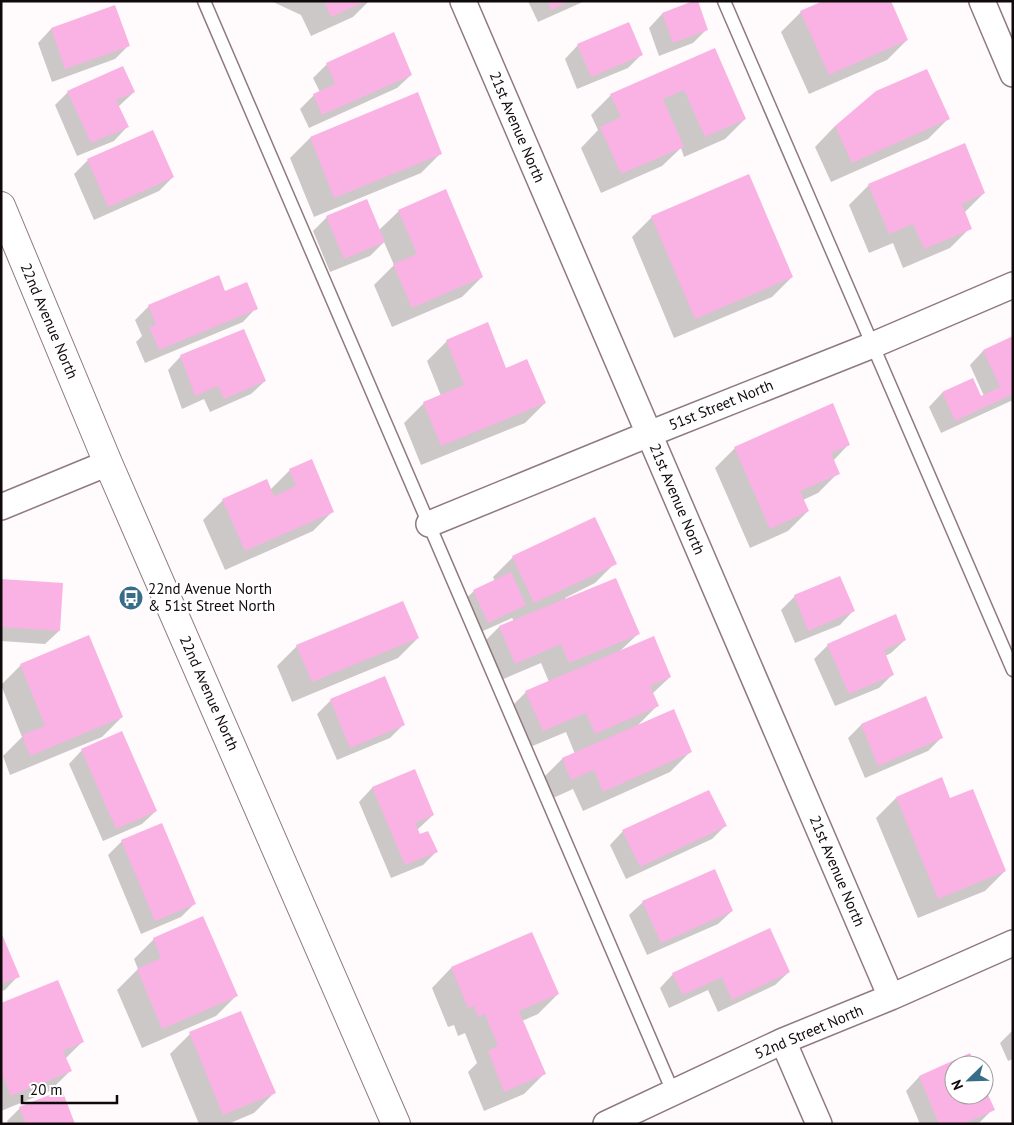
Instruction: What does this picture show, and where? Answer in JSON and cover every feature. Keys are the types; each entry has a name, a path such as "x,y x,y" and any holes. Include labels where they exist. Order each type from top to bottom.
{"main road":[{"name":"22nd Avenue North","path":"1,206 108,463 396,1124"}],"street":[{"name":"21st Avenue North","path":"463,1 891,997"},
{"path":"982,1 1013,74"},
{"name":"51st Street North","path":"429,524 873,345 1013,285"},
{"path":"1,508 108,463"},
{"name":"52nd Street North","path":"606,1124 783,1041 891,997 1013,943"},
{"path":"783,1041 819,1124"}],"lane":[{"path":"204,1 674,1092"},
{"path":"724,1 1013,670"}],"building":[{"path":"324,1 366,1 331,17"},
{"path":"548,1 570,1 551,10"},
{"path":"693,1 698,1 708,30 673,43 662,13"},
{"path":"823,1 891,1 908,40 829,75 800,11"},
{"path":"115,5 130,46 65,69 51,28"},
{"path":"629,22 643,55 591,77 577,44"},
{"path":"394,32 412,75 322,115 313,94 335,84 326,63"},
{"path":"715,48 746,119 705,137 684,90 663,99 684,147 621,174 600,127 621,117 610,94"},
{"path":"123,66 135,92 116,100 129,127 91,143 67,91"},
{"path":"927,69 950,119 852,163 835,126 876,91"},
{"path":"418,92 442,154 334,198 310,137"},
{"path":"153,130 174,177 108,207 87,159"},
{"path":"965,143 985,193 962,204 972,229 924,249 913,224 889,234 868,184"},
{"path":"749,174 793,277 695,319 651,216"},
{"path":"446,189 483,277 412,308 393,264 417,254 398,210"},
{"path":"367,199 385,242 344,259 326,216"},
{"path":"219,275 225,291 247,282 258,309 159,350 149,327 156,325 148,305"},
{"path":"488,322 506,368 527,359 546,403 441,446 423,402 464,385 446,340"},
{"path":"244,329 266,381 224,399 218,386 195,396 180,355"},
{"path":"1013,336 1013,394 955,421 942,392 973,378 981,396 1000,387 983,350"},
{"path":"833,403 850,445 831,453 840,474 800,491 809,511 770,529 734,447"},
{"path":"312,459 334,512 245,551 222,499 267,479 274,496 296,486 289,469"},
{"path":"595,517 617,564 534,603 512,556"},
{"path":"511,572 526,605 488,623 473,590"},
{"path":"840,576 855,611 808,631 794,595"},
{"path":"616,578 640,634 569,663 561,644 515,664 499,626"},
{"path":"1,579 63,583 60,631 1,627"},
{"path":"403,601 419,638 312,682 296,645"},
{"path":"896,614 906,640 884,650 894,675 849,694 827,644"},
{"path":"89,635 123,717 30,756 22,735 45,726 20,664"},
{"path":"654,636 671,677 650,686 659,706 595,734 586,713 543,731 525,691"},
{"path":"385,676 405,725 350,748 330,699"},
{"path":"926,696 943,738 878,766 861,724"},
{"path":"674,709 692,752 603,792 594,770 571,780 562,758"},
{"path":"122,731 157,811 116,829 81,749"},
{"path":"415,769 434,815 415,823 420,834 428,831 438,852 405,865 372,787"},
{"path":"942,777 950,798 973,789 1006,871 938,899 896,797"},
{"path":"709,790 727,826 640,867 622,830"},
{"path":"162,823 196,904 155,921 121,840"},
{"path":"715,869 733,911 661,943 642,901"},
{"path":"203,916 238,996 162,1029 137,969 161,958 153,938"},
{"path":"770,928 790,972 732,1000 722,977 683,995 672,973"},
{"path":"1,932 20,977 1,984"},
{"path":"532,932 559,994 519,1011 546,1074 504,1092 488,1051 498,1046 485,1014 478,1017 474,1006 468,1008 451,967"},
{"path":"58,980 84,1042 63,1051 72,1071 11,1096 1,1072 1,1003"},
{"path":"241,1011 276,1093 223,1115 189,1032"},
{"path":"944,1065 944,1105 993,1105 995,1110 963,1124 939,1124 919,1076"},
{"path":"62,1090 75,1124 26,1124 19,1107"}],"place":[{"name":"22nd Avenue North & 51st Street North","path":"131,598"}]}
